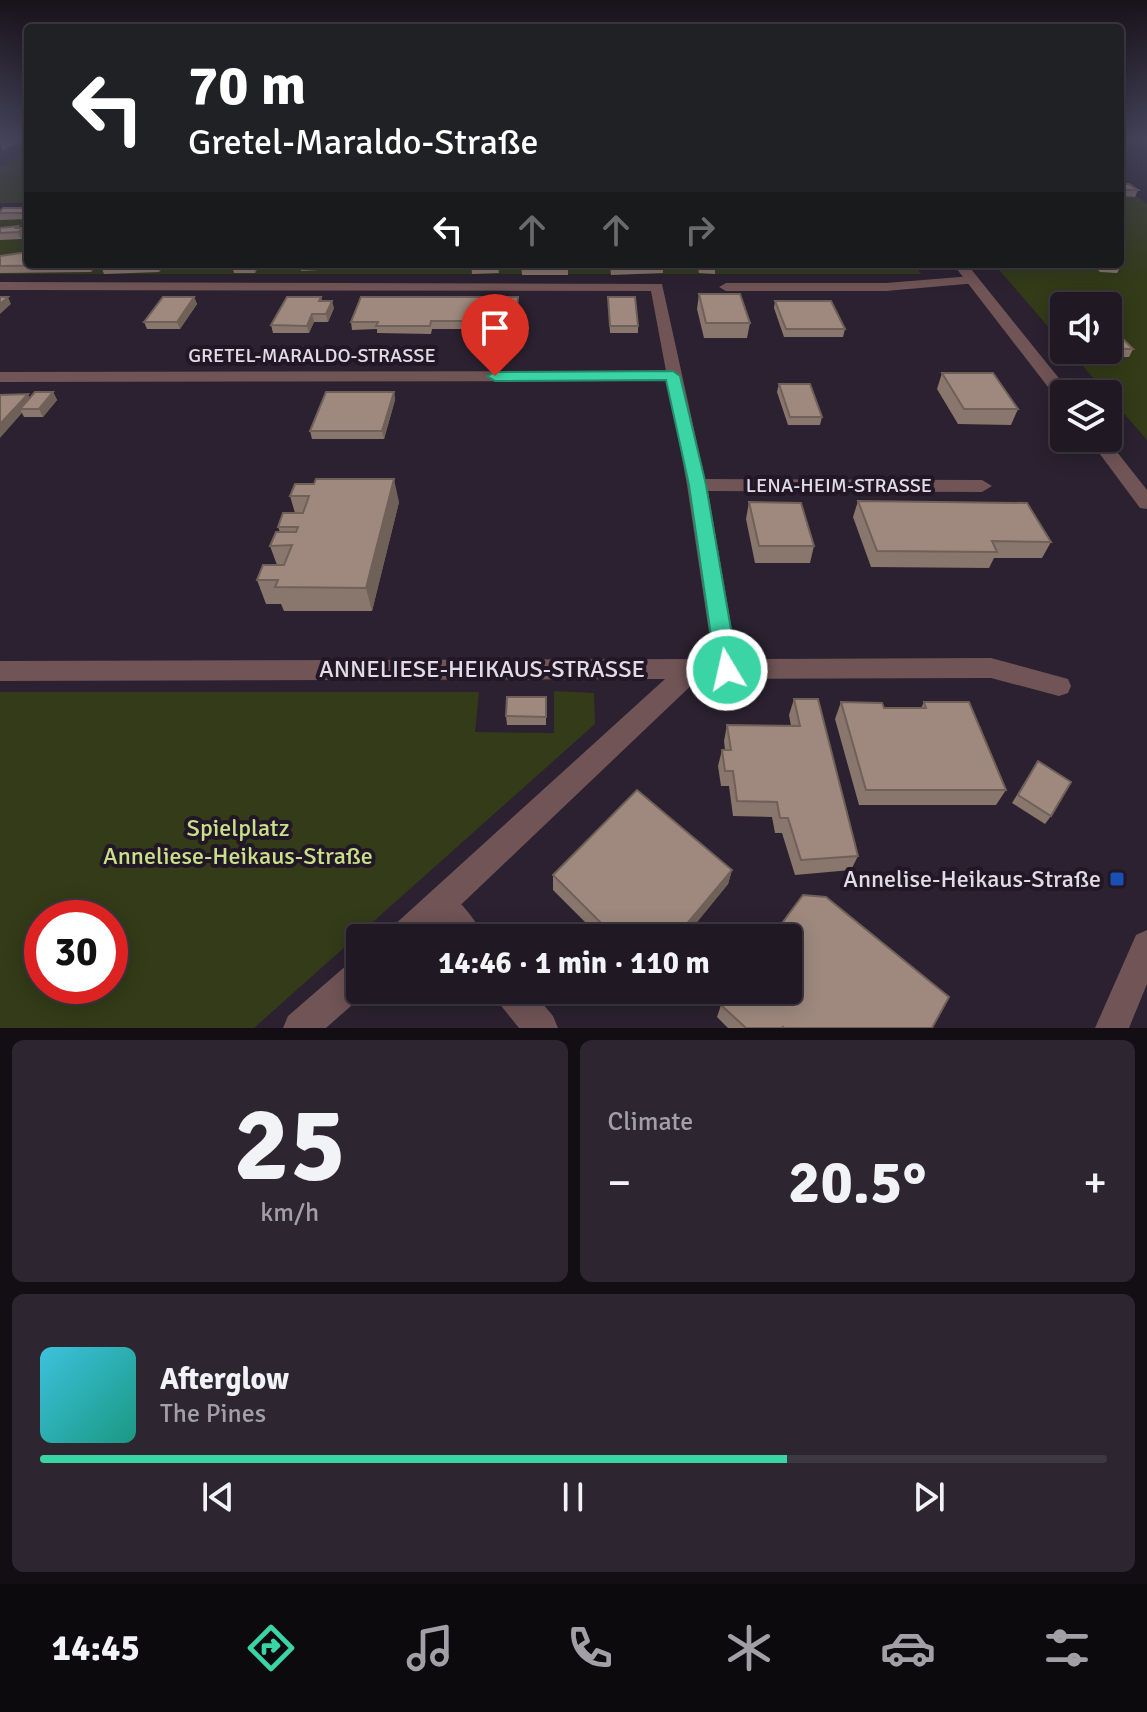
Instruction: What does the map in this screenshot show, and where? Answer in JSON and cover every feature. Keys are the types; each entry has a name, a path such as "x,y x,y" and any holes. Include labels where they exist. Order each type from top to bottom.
{"street":[{"path":"963,268 1051,380"},
{"path":"726,287 886,287 972,280"},
{"path":"0,286 657,287 697,485 727,670"},
{"name":"GRETEL-MARALDO-STRASSE","path":"0,377 673,376"},
{"path":"1108,452 1147,503"},
{"name":"LENA-HEIM-STRASSE","path":"697,485 982,486"},
{"path":"419,924 694,667"},
{"name":"ANNELIESE-HEIKAUS-STRASSE","path":"0,671 991,668 1059,686"},
{"path":"441,905 457,924"},
{"path":"1112,1028 1147,946"},
{"path":"300,1028 346,988"},
{"path":"521,1004 541,1028"}],"green space":[{"path":"0,187 24,187 24,203 0,203"},
{"path":"1124,187 1147,204 1147,440 1122,411 1122,380 1095,380 1081,364 1122,364 1122,292 1050,292 1050,329 997,268 1124,268"},
{"path":"24,213 24,268 917,268 921,274 0,274 0,214"},
{"name":"Spielplatz Anneliese-Heikaus-Straße","path":"554,691 594,693 595,724 371,924 346,924 346,946 254,1028 0,1028 0,692 479,692 475,732 554,733"}],"building":[{"path":"3,208 24,208 24,213 0,211"},
{"path":"18,226 16,228 23,228 18,232 0,233 0,228"},
{"path":"24,253 24,266 0,266 0,256"},
{"path":"699,294 740,294 750,323 706,323"},
{"path":"163,297 194,297 177,322 144,322"},
{"path":"287,297 321,297 319,301 332,301 326,314 312,314 307,326 271,325"},
{"path":"361,297 518,297 516,321 431,321 430,326 376,326 378,322 351,322"},
{"path":"608,297 635,297 638,326 610,326"},
{"path":"775,301 831,301 845,329 786,329"},
{"path":"1122,338 1133,349 1122,349"},
{"path":"942,373 993,373 1018,409 964,409"},
{"path":"779,384 810,384 822,417 790,417"},
{"path":"35,392 53,392 39,409 20,409"},
{"path":"326,392 394,392 382,431 310,431"},
{"path":"28,394 0,424 0,395"},
{"path":"316,479 394,479 366,588 275,587 278,580 257,580 263,565 284,565 292,545 270,546 276,532 296,532 298,527 278,527 283,513 303,513 309,496 290,496 295,484 314,484"},
{"path":"858,501 1027,503 1051,542 992,541 997,552 877,551"},
{"path":"749,502 801,503 814,546 759,546"},
{"path":"507,697 546,697 546,717 506,716"},
{"path":"794,699 818,699 858,856 801,860 788,818 780,818 777,802 737,801 733,771 725,771 722,750 731,750 727,725 800,726"},
{"path":"841,702 882,703 884,708 926,708 924,702 969,702 1006,790 866,790"},
{"path":"1038,761 1071,782 1051,816 1018,795"},
{"path":"637,790 732,870 687,924 602,924 553,875"},
{"path":"803,895 826,897 949,997 932,1028 746,1028 722,1004 802,1004 802,924 781,924"}],"place":[{"name":"Annelise-Heikaus-Straße","path":"1117,879"}],"route":[{"path":"495,376 673,376 697,485 727,670"}]}
